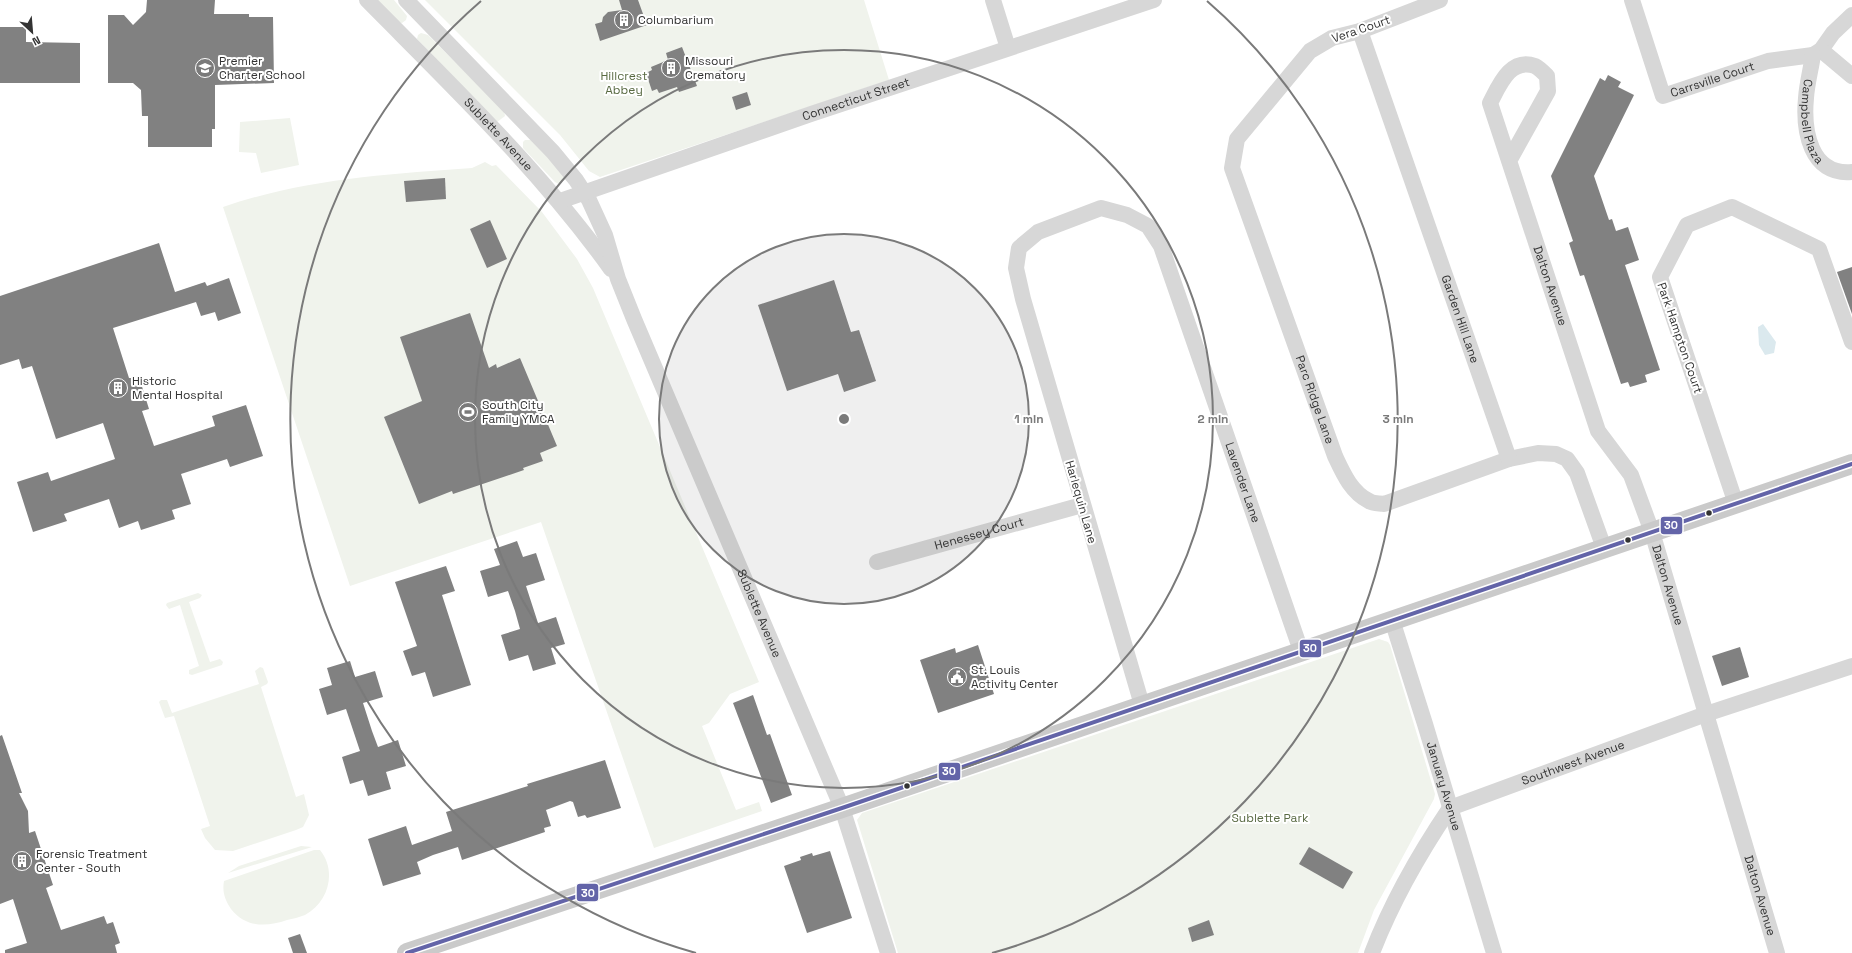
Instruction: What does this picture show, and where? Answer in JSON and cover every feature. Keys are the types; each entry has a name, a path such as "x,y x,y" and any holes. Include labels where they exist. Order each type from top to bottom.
{"main road":[{"path":"407,953 439,948 1142,705 1852,464"}],"street":[{"name":"Sublette Avenue","path":"367,0 512,148 560,201 618,279"},
{"name":"Sublette Avenue","path":"406,0 553,152 585,193 605,235 618,279 842,808 888,953"},
{"path":"993,0 1008,48"},
{"name":"Connecticut Street","path":"560,201 811,114 1154,0"},
{"name":"Vera Court","path":"1236,148 1239,137 1310,51 1332,38 1360,31 1440,0"},
{"name":"Carrsville Court","path":"1632,0 1664,96 1768,61 1817,52"},
{"name":"Campbell Plaza","path":"1852,15 1833,33 1817,52 1806,98 1808,140 1816,156 1826,167 1844,172 1852,172"},
{"name":"Garden Hill Lane","path":"1360,31 1509,459"},
{"path":"1817,52 1852,76"},
{"name":"Dalton Avenue","path":"1510,161 1548,91 1547,76 1536,66 1522,65 1507,72 1490,103 1598,431 1631,476 1652,532 1777,953"},
{"name":"Parc Ridge Lane","path":"1236,148 1232,168 1335,456 1345,478 1356,492 1370,502 1384,504 1509,459"},
{"name":"Park Hampton Court","path":"1736,504 1660,277 1687,225 1732,207 1819,249 1852,342"},
{"name":"Lavender Lane","path":"1023,299 1016,268 1019,248 1038,232 1101,208 1127,215 1148,226 1162,246 1301,651"},
{"name":"Harlequin Lane","path":"1023,299 1082,505 1142,705"},
{"path":"1509,459 1538,453 1556,454 1567,459 1577,473 1604,548"},
{"name":"Henessey Court","path":"877,562 1082,505"},
{"name":"January Avenue","path":"1392,620 1494,953"},
{"name":"Southwest Avenue","path":"1450,808 1706,714 1852,666"},
{"path":"1372,953 1386,917 1427,843 1450,808"}],"green space":[{"path":"376,0 394,0 407,16 406,20 402,23 397,22"},
{"name":"Hillcrest Abbey","path":"425,0 864,0 889,80 600,177 589,171 560,135"},
{"path":"421,33 428,35 504,111 505,116 497,122 417,39 418,35"},
{"path":"290,118 299,165 261,173 256,153 239,152 240,122"},
{"path":"525,140 531,140 548,156 566,179 559,184 555,182 523,148 523,142"},
{"path":"485,162 492,166 496,165 542,212 577,259 593,288 759,682 730,694 709,723 702,726 736,810 759,802 762,811 654,848 541,522 350,586 223,207 284,190 315,184 346,179 472,168"},
{"path":"198,593 202,595 200,598 189,602 210,662 220,659 223,662 222,665 192,675 189,674 189,670 199,666 180,605 169,609 166,605 167,603"},
{"name":"Sublette Park","path":"1379,639 1388,642 1390,645 1435,794 1434,799 1374,910 1358,953 898,953 857,820 862,813"},
{"path":"260,667 263,668 268,682 261,687 296,797 304,794 309,815 303,827 296,830 233,851 215,850 205,838 201,829 210,826 174,716 165,718 159,702 161,700 167,700 172,713 259,684 255,671"},
{"path":"301,846 312,847 228,873 239,866"},
{"path":"314,850 320,850 325,858 329,876 328,886 320,902 305,915 264,925 250,923 243,920 231,909 224,896 224,881"}],"shaded area":[{"path":"1763,324 1776,342 1774,353 1765,355 1759,345 1758,327"}],"building":[{"path":"147,0 215,0 214,14 249,14 249,17 273,17 274,83 215,85 215,129 212,129 212,147 148,147 148,116 142,116 141,90 133,83 108,83 108,15 124,15 133,25 146,12"},
{"name":"Columbarium","path":"619,0 638,0 647,25 600,41 595,24 602,22 603,17 608,12 622,10"},
{"path":"0,27 26,27 26,42 80,43 80,83 0,83"},
{"name":"Missouri Crematory","path":"682,47 697,86 679,92 677,87 659,93 657,89 652,91 646,73 652,70 651,67 668,60 666,53"},
{"path":"1608,75 1621,82 1618,87 1634,95 1594,176 1609,220 1612,219 1616,231 1628,227 1639,260 1625,265 1660,370 1645,375 1647,382 1630,387 1628,382 1621,384 1584,275 1580,276 1569,243 1573,241 1551,176 1600,78 1605,81"},
{"path":"747,92 751,105 736,110 732,97"},
{"path":"445,178 446,199 406,202 404,181"},
{"path":"490,220 507,259 487,268 470,229"},
{"name":"Historic Mental Hospital","path":"159,243 175,292 205,282 207,286 229,278 241,313 218,321 215,312 201,316 196,302 113,328 129,378 131,378 131,380 139,377 149,409 142,411 154,446 215,426 212,416 246,405 263,456 230,467 227,459 181,474 191,504 172,510 175,519 141,530 138,521 119,528 109,499 64,514 67,521 33,532 17,482 48,472 51,481 115,459 103,423 56,439 32,366 22,369 19,359 0,365 0,296"},
{"path":"1852,267 1852,314 1837,272"},
{"path":"834,280 851,332 859,330 876,381 844,392 838,374 787,391 758,305"},
{"name":"South City Family YMCA","path":"470,313 489,368 496,364 497,368 520,358 557,446 540,453 543,461 523,468 524,470 453,494 452,491 419,504 384,417 422,401 400,337"},
{"path":"517,541 523,557 536,553 545,580 526,586 538,623 556,617 565,644 551,648 556,664 533,671 528,655 509,661 501,635 520,629 515,611 508,591 488,597 480,571 500,565 494,549"},
{"path":"446,566 455,591 442,595 471,685 433,697 425,672 412,676 403,651 417,646 395,582"},
{"name":"St. Louis Activity Center","path":"978,645 994,694 938,713 920,660 955,648 956,653"},
{"path":"1740,647 1749,677 1722,686 1712,656"},
{"path":"350,661 355,677 375,671 383,697 363,703 372,731 378,747 398,740 406,766 386,772 391,789 368,796 363,780 350,784 342,757 360,751 346,709 327,715 319,689 332,685 327,668"},
{"path":"753,695 767,735 770,734 792,795 771,803 733,703"},
{"name":"Forensic Treatment Center - South","path":"2,735 22,793 19,793 28,811 29,833 35,831 53,885 46,888 61,930 104,916 107,924 113,922 120,943 115,945 117,953 5,953 5,950 27,943 13,899 0,904 0,736"},
{"path":"605,760 621,808 587,818 585,815 578,817 573,802 570,801 546,810 551,826 544,828 545,832 462,860 458,847 433,855 417,862 421,874 383,886 368,839 406,826 412,845 452,831 446,812 528,786 527,784"},
{"path":"1309,847 1353,872 1343,889 1299,864"},
{"path":"830,851 852,918 807,933 784,866 801,860 800,857 812,853 813,856"},
{"path":"1209,920 1214,935 1192,942 1188,928"},
{"path":"300,934 307,953 293,953 288,938"}],"transit line":[{"name":"30","path":"407,953 842,808 1852,464"}],"place":[{"name":"Columbarium","path":"624,20"},
{"name":"Premier Charter School","path":"205,68"},
{"name":"Missouri Crematory","path":"671,68"},
{"name":"Historic Mental Hospital","path":"118,388"},
{"name":"South City Family YMCA","path":"468,412"},
{"name":"St. Louis Activity Center","path":"957,677"},
{"name":"Forensic Treatment Center - South","path":"22,861"}]}
